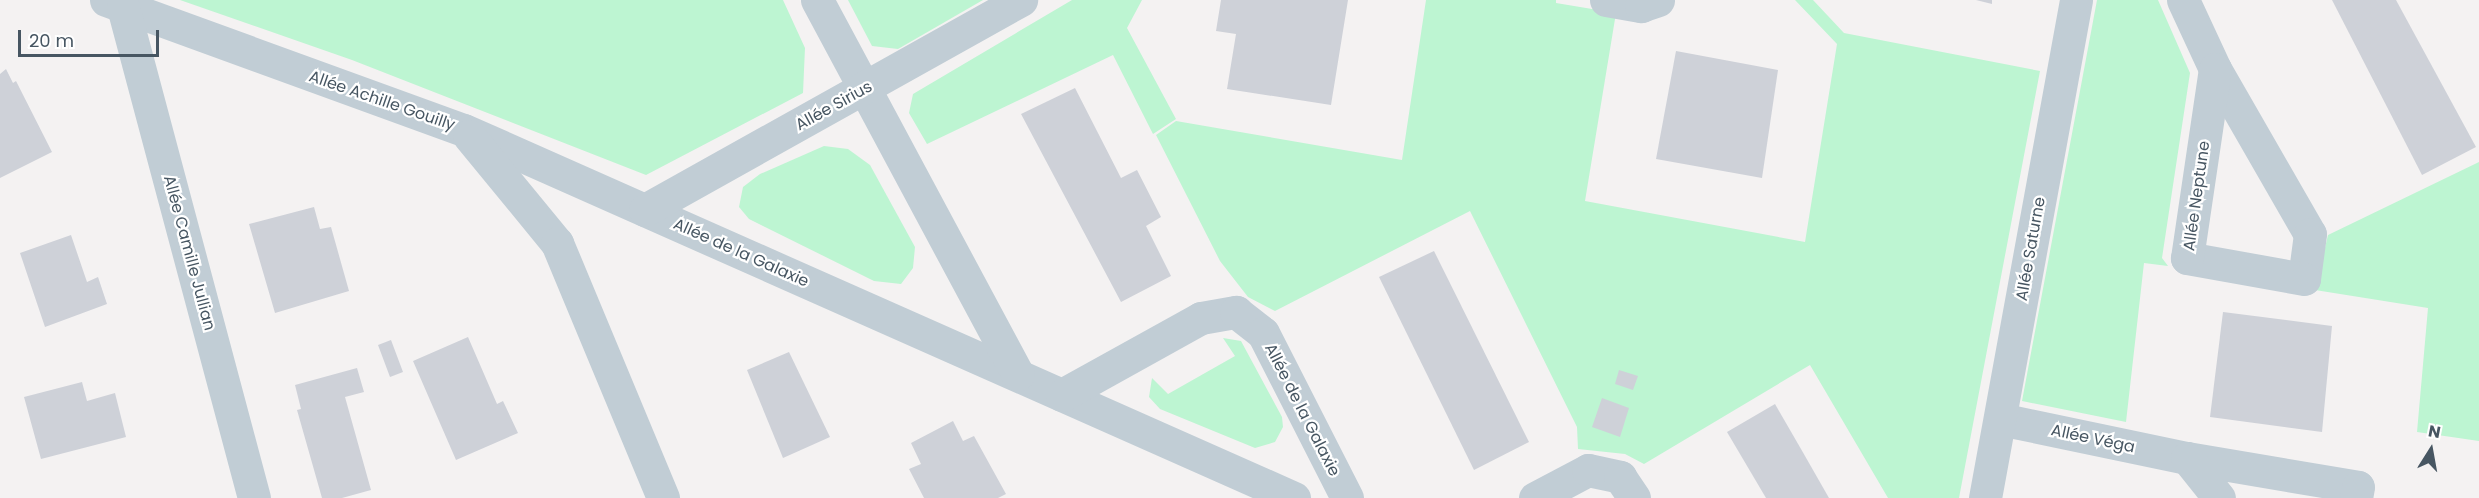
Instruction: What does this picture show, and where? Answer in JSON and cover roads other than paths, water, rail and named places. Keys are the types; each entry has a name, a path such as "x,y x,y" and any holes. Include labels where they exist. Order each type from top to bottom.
{"street":[{"path":"817,0 863,90 1018,375"},
{"name":"Allée Sirius","path":"645,210 1021,0"},
{"path":"1606,0 1641,6 1658,0"},
{"name":"Allée Saturne","path":"1985,498 2076,0"},
{"name":"Allée Neptune","path":"2183,0 2215,69 2310,234 2304,279 2187,258 2215,69"},
{"name":"Allée Achille Gouilly","path":"114,4 464,129 557,243 663,498"},
{"name":"Allée Camille Jullian","path":"114,4 254,498"},
{"name":"Allée de la Galaxie","path":"464,129 1294,498"},
{"name":"Allée de la Galaxie","path":"1062,395 1201,318 1236,312 1263,333 1347,498"},
{"name":"Allée Véga","path":"2000,419 2187,458 2358,487 2356,498"},
{"path":"2187,458 2219,498"},
{"path":"1535,498 1588,470 1620,477 1634,498"}]}
